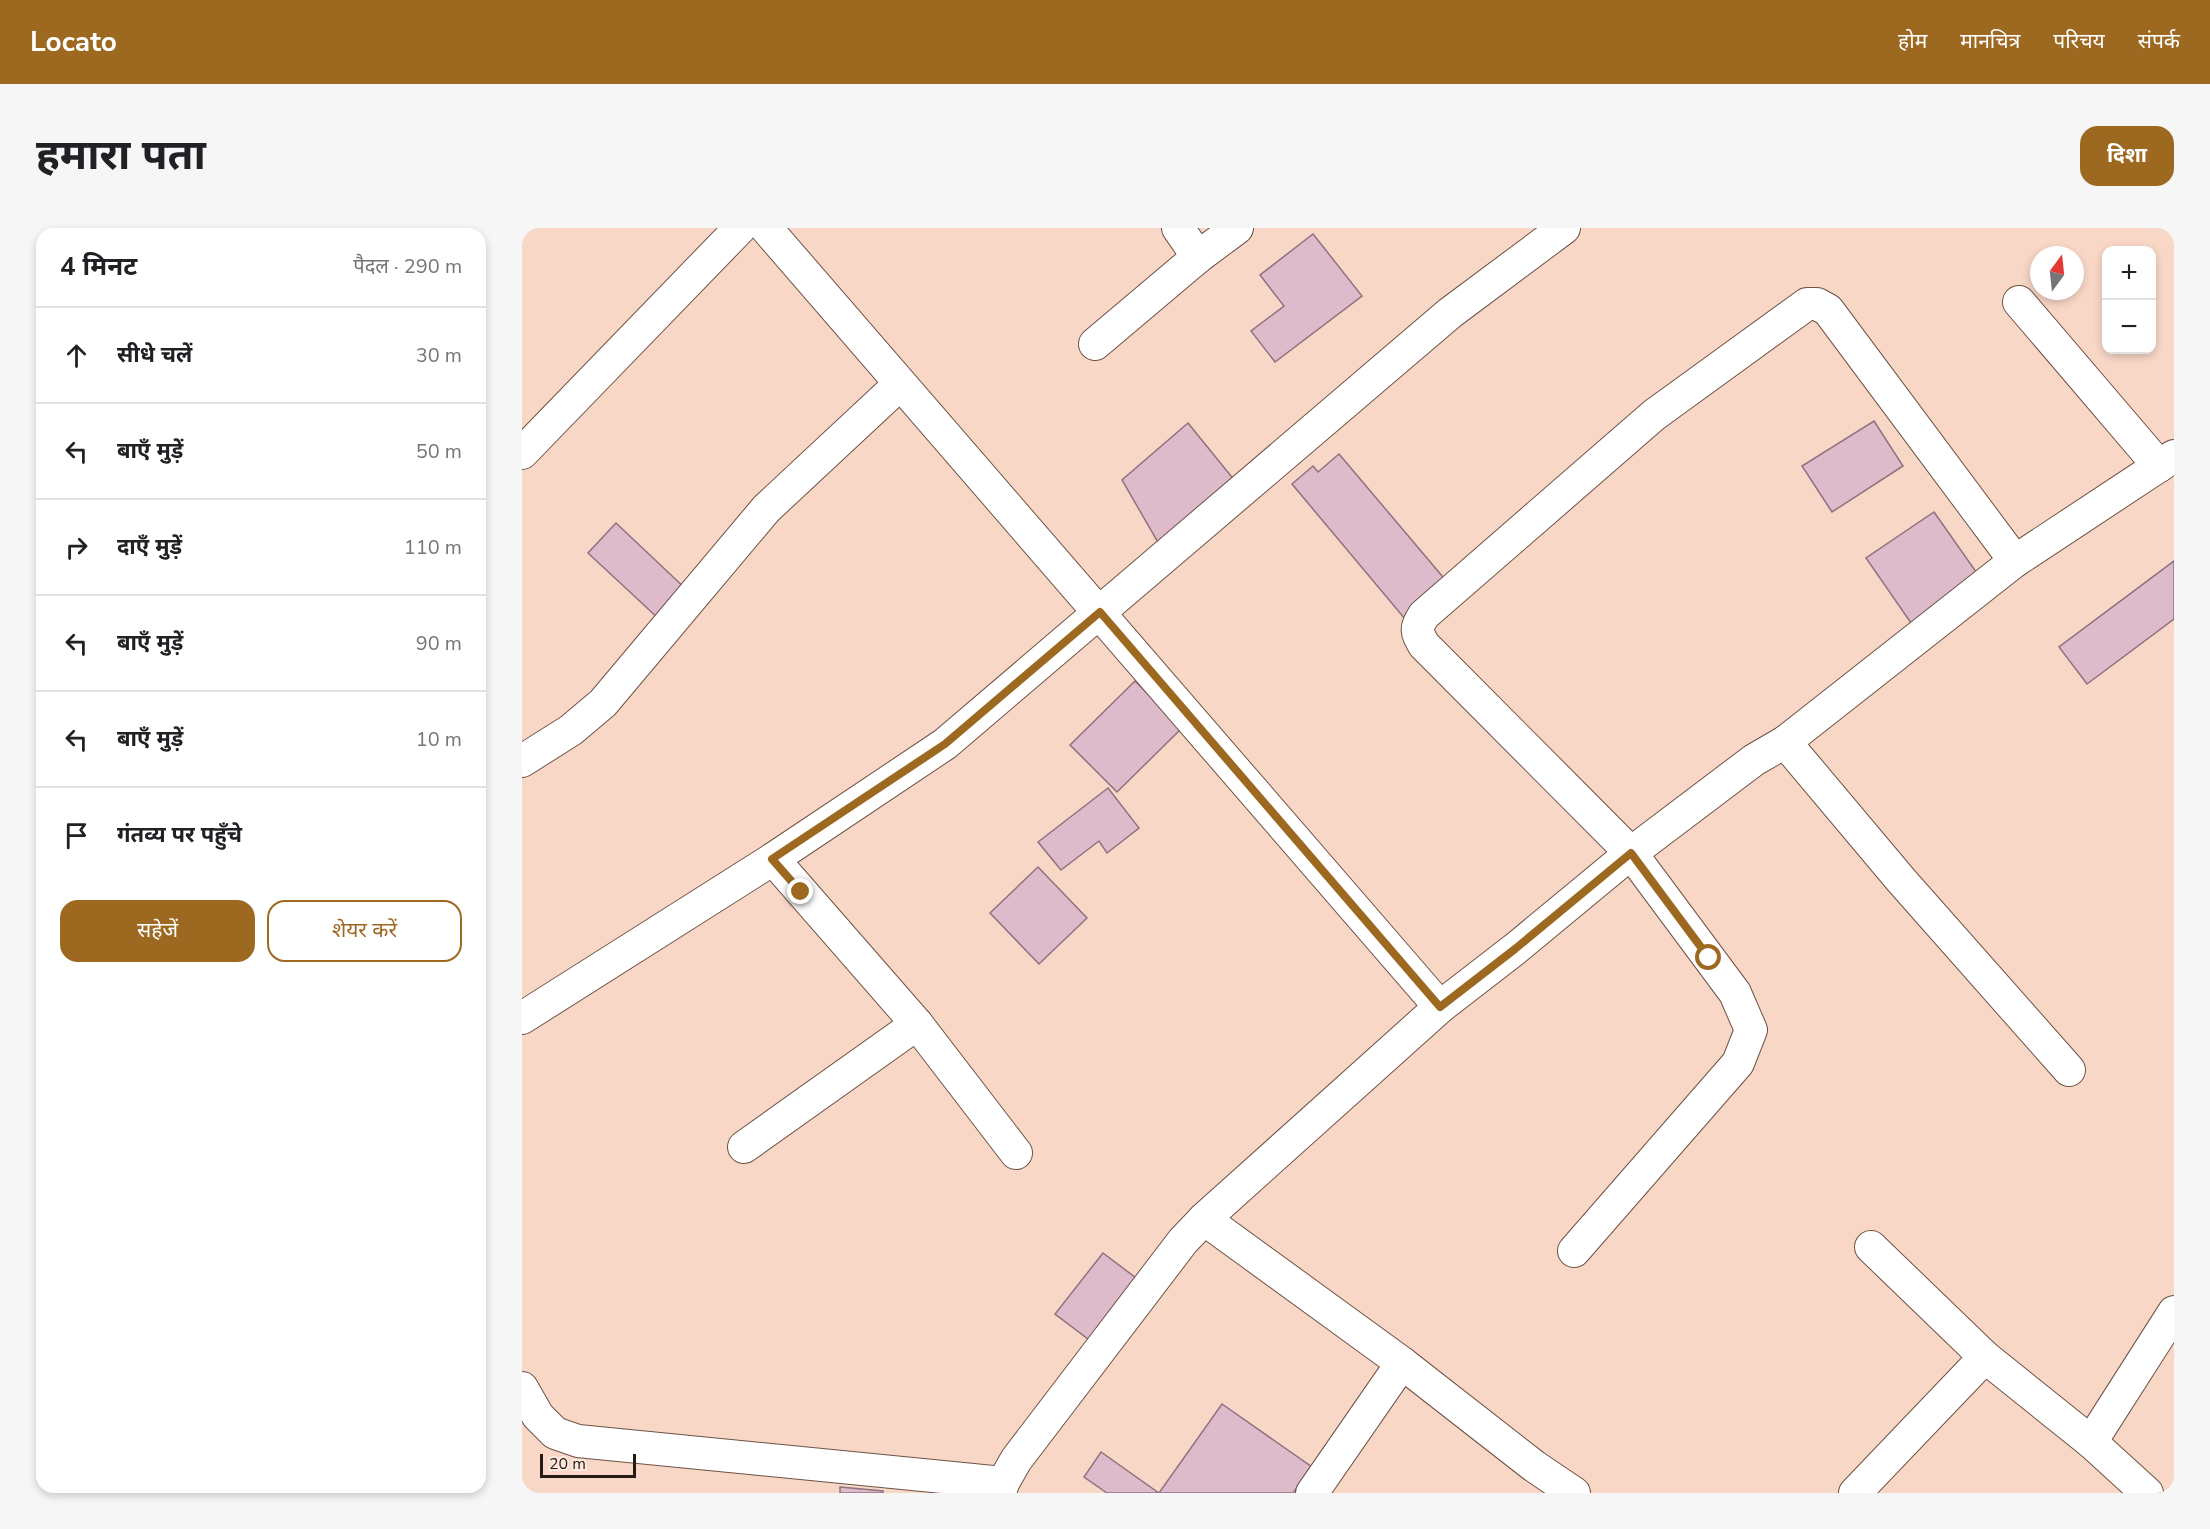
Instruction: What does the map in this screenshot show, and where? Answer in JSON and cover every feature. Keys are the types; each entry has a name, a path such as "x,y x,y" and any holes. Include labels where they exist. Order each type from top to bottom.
{"street":[{"path":"522,453 740,228"},
{"path":"766,228 1440,1007"},
{"path":"1178,228 1198,257"},
{"path":"1095,344 1198,257 1237,228"},
{"path":"522,1018 772,859 945,744 1450,313 1564,228"},
{"path":"522,1388 538,1416 555,1433 578,1441 1002,1488 1016,1460 1183,1241 1204,1219 1440,1007 1515,949 1631,853 1754,760 1785,742 2015,561 2166,461 2019,302"},
{"path":"1574,1251 1738,1064 1751,1030 1735,993 1631,853 1424,645 1417,633 1418,625 1424,615 1654,415 1808,304 1817,304 1828,310 2015,561"},
{"path":"522,761 570,730 603,703 766,509 900,384"},
{"path":"1785,742 1901,880 2069,1070"},
{"path":"772,859 917,1024 1016,1154"},
{"path":"744,1147 917,1024"},
{"path":"1204,1219 1402,1363 1534,1466 1574,1493"},
{"path":"1871,1246 1985,1357 2091,1442 2147,1493"},
{"path":"2091,1442 2174,1312"},
{"path":"1855,1493 1985,1357"},
{"path":"1312,1493 1402,1363"}],"building":[{"path":"1313,234 1362,296 1275,362 1251,331 1284,306 1260,275"},
{"path":"1874,421 1903,466 1832,512 1802,466"},
{"path":"1188,423 1235,481 1163,551 1122,480"},
{"path":"1339,454 1448,583 1405,619 1292,484 1313,466 1318,472"},
{"path":"1934,512 1979,576 1911,623 1866,558"},
{"path":"616,523 688,591 660,620 588,553"},
{"path":"2174,561 2174,619 2087,684 2059,647"},
{"path":"1135,681 1182,728 1117,792 1070,745"},
{"path":"1108,788 1139,828 1107,853 1099,841 1061,870 1038,842"},
{"path":"1038,867 1087,918 1039,964 990,913"},
{"path":"1103,1253 1140,1281 1092,1342 1055,1314"},
{"path":"1222,1404 1312,1467 1293,1493 1159,1493"},
{"path":"1101,1452 1159,1493 1107,1493 1084,1477"},
{"path":"840,1487 883,1491 883,1493 840,1493"}],"route":[{"path":"801,892 772,859 945,744 1100,612 1440,1007 1515,949 1631,853 1709,958"}]}
